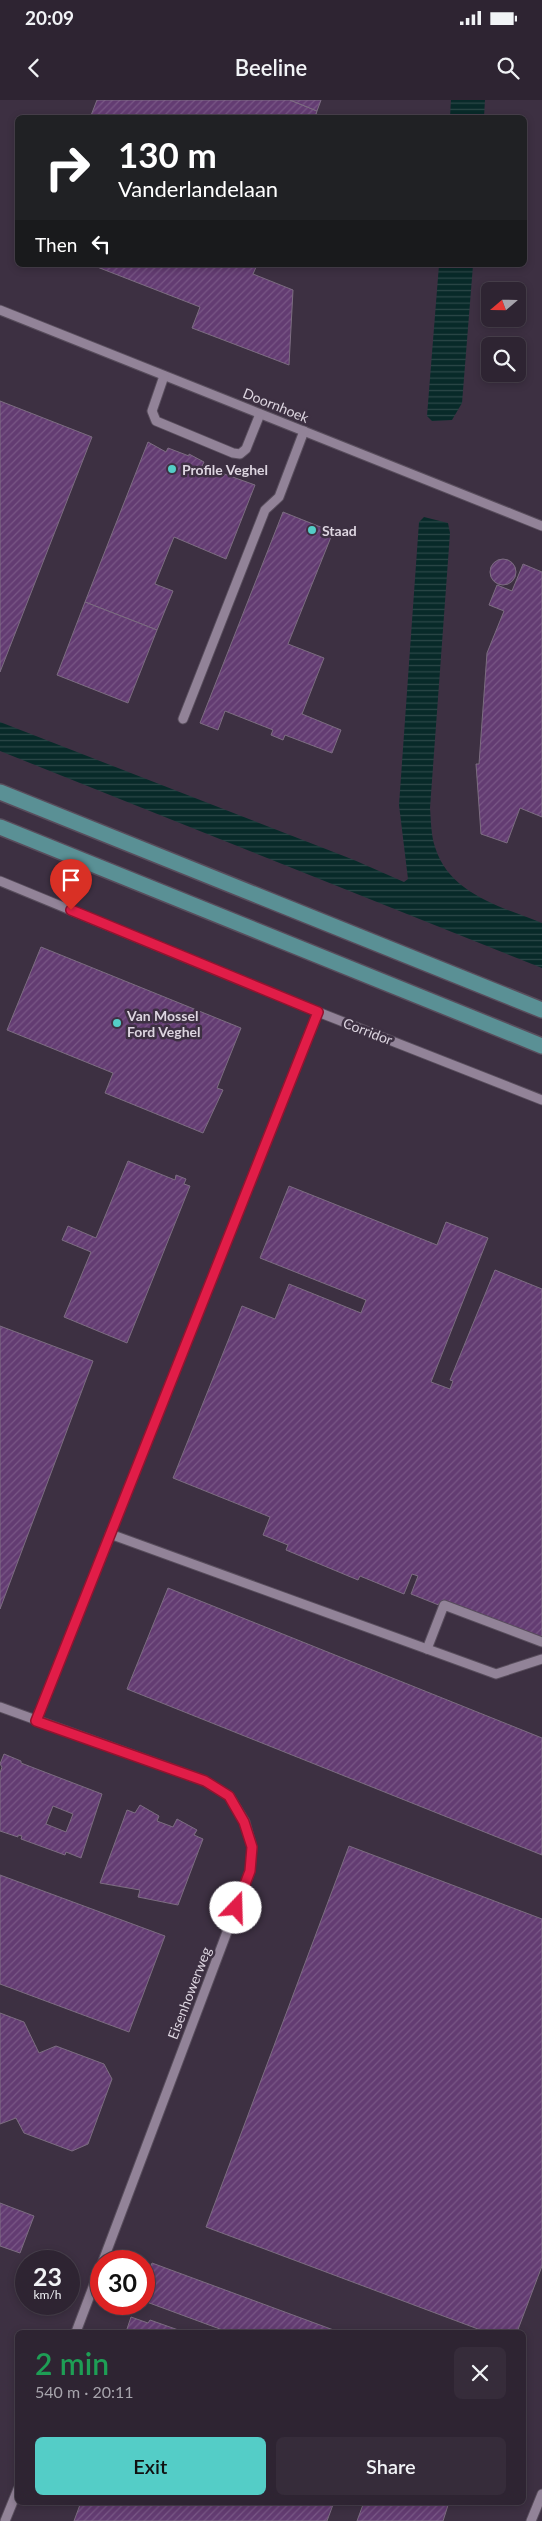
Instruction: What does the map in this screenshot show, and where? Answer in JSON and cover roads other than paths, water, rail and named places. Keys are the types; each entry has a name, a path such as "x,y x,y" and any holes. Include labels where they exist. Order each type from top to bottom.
{"main road":[{"path":"0,792 542,1010"},
{"path":"0,827 542,1046"}],"street":[{"name":"Doornhoek","path":"0,310 542,526"},
{"path":"164,376 152,411 156,421 233,453 240,454 246,449 260,414"},
{"path":"183,719 265,510 279,497 304,431"},
{"name":"Corridor","path":"0,881 318,1012 542,1100"},
{"path":"36,1721 318,1012"},
{"path":"110,1534 496,1674 542,1658"},
{"path":"427,1650 444,1605 542,1642"},
{"name":"Eisenhowerweg","path":"0,1707 205,1781 229,1796 244,1822 252,1847 250,1871 107,2250"},
{"path":"77,2330 90,2295"},
{"path":"531,2521 542,2494"},
{"path":"5,2521 15,2496"}],"place":[{"name":"Profile Veghel","path":"172,469"},
{"name":"Staad","path":"312,530"},
{"name":"Van Mossel Ford Veghel","path":"117,1023"}]}
